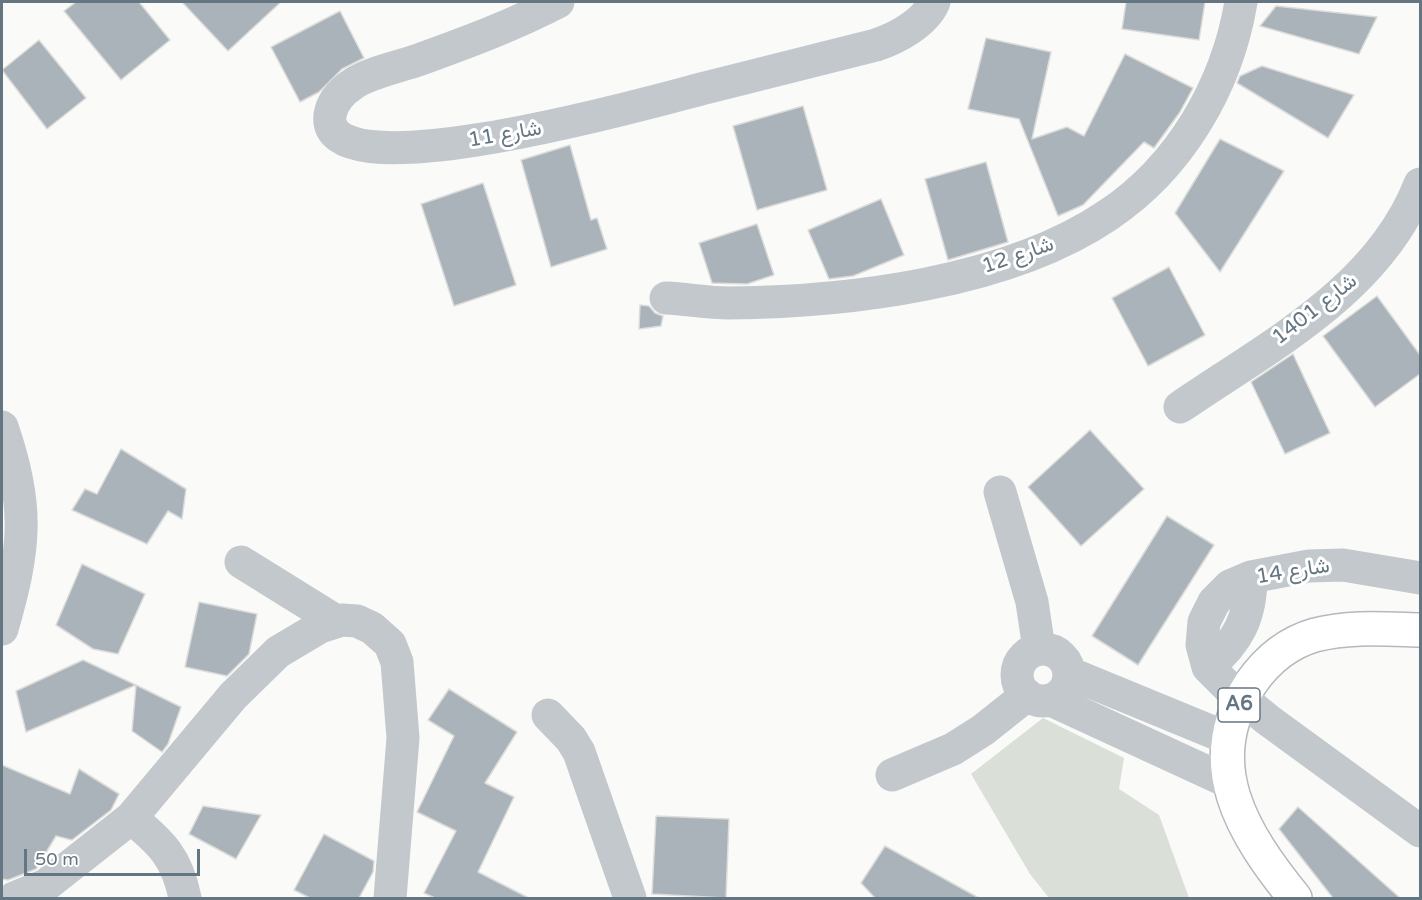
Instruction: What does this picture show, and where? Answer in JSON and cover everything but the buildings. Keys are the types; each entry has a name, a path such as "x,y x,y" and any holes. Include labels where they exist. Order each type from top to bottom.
{"highway":[{"name":"A6","path":"1294,898 1248,833 1240,816 1231,783 1226,761 1227,738 1242,697 1267,663 1295,642 1316,635 1364,629 1420,630"}],"street":[{"name":"شارع 11","path":"558,2 472,40 354,83 332,104 329,120 339,137 356,145 404,147 469,142 529,133 882,43 916,23 934,2"},
{"name":"شارع 12","path":"666,298 728,303 816,298 907,288 978,271 1050,247 1083,231 1110,214 1136,192 1191,130 1207,107 1220,76 1241,2"},
{"name":"شارع 1401","path":"1180,407 1349,287 1393,239 1420,184"},
{"path":"2,427 16,467 21,500 21,545 16,579 2,629"},
{"path":"1000,492 1032,602 1039,649"},
{"path":"241,562 336,621"},
{"name":"شارع 14","path":"1208,667 1202,645 1204,622 1214,602 1230,586 1251,578 1309,566 1343,565 1420,578"},
{"path":"1251,578 1251,598 1247,618 1238,637 1225,653 1208,667 1229,688 1268,720 1420,831"},
{"path":"15,898 46,885 131,818 233,696 278,652 336,621 357,621 372,628 390,644 397,662 403,738 390,898"},
{"path":"1238,637 1267,663"},
{"path":"892,775 961,744 1049,689 1063,658 1056,652 1039,649 1024,657 1017,672 1017,681 1049,689 1227,738"},
{"path":"1049,689 1231,783"},
{"path":"548,715 571,739 579,752 630,898"},
{"path":"131,818 165,848 178,870 185,898"}],"shaded area":[{"path":"1043,718 1124,758 1119,789 1159,815 1189,898 1049,898 1030,874 971,774"}]}
